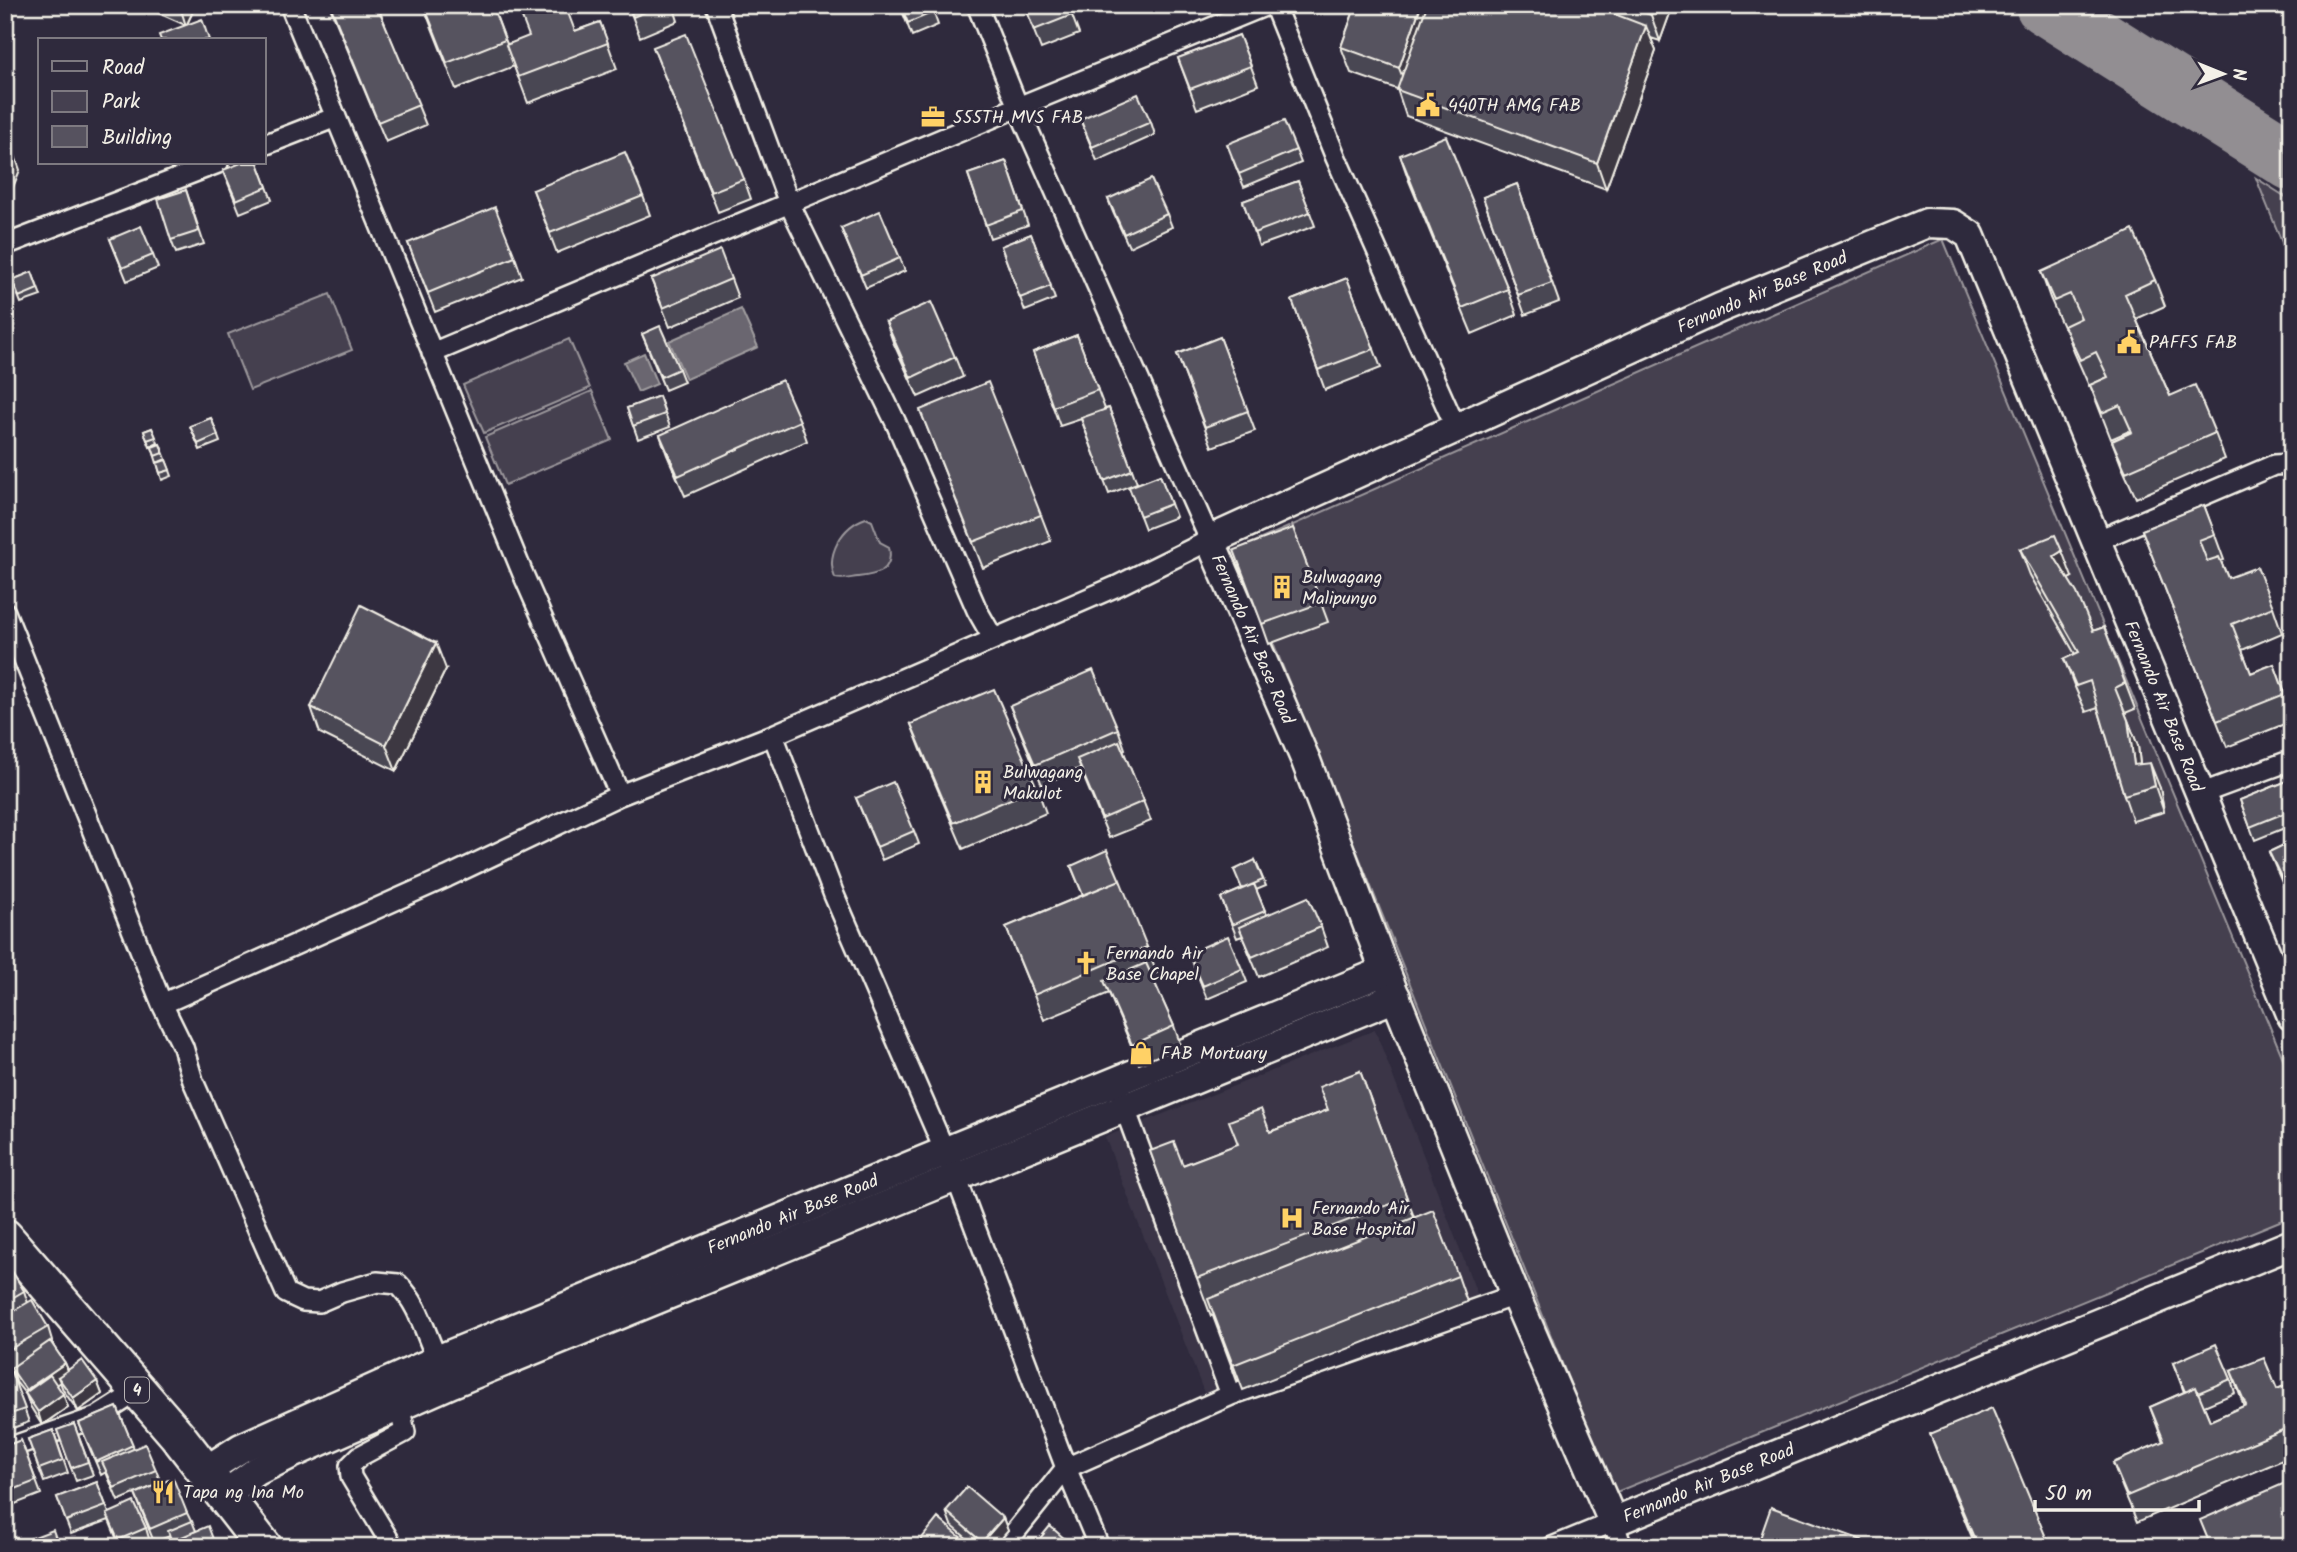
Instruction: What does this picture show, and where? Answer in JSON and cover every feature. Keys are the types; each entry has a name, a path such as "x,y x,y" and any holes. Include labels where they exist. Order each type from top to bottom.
{"highway":[{"name":"4","path":"5,1237 215,1483 264,1547"}],"street":[{"path":"290,5 523,574 620,795"},
{"path":"716,5 789,202 896,423 977,610 993,638"},
{"path":"162,1004 620,795 773,735 1117,586 1210,540 1018,107 976,5"},
{"path":"432,353 1267,5"},
{"path":"1274,5 1336,158 1456,428"},
{"path":"266,144 336,117"},
{"path":"5,246 215,164"},
{"name":"Fernando Air Base Road","path":"2292,1016 1970,235 1953,224 1927,223 1744,298 1210,540 1306,761 1385,971 1515,1294 1618,1534 2292,1244"},
{"path":"2096,541 2274,465 2292,464"},
{"path":"5,612 162,1004 183,1047 194,1082 286,1293 303,1301 319,1302 342,1292 377,1283 398,1284 411,1297 423,1320 437,1360 452,1383"},
{"path":"773,735 834,895 956,1177 1066,1468 1099,1547"},
{"path":"2200,794 2292,760"},
{"name":"Fernando Air Base Road","path":"396,1393 452,1383 640,1291 676,1261 1385,971"},
{"name":"Fernando Air Base Road","path":"215,1483 257,1471 289,1455 396,1393 437,1360 640,1291 683,1288 1396,997"},
{"path":"1301,1005 1312,1031"},
{"path":"1114,1081 1231,1395"},
{"path":"676,1261 673,1277 683,1288"},
{"path":"1003,1547 1066,1468 1231,1395 1515,1294"},
{"path":"5,1449 97,1417 138,1391"},
{"path":"394,1547 351,1477 350,1466 360,1456 405,1432 396,1393"},
{"name":"Fernando Air Base Road","path":"215,1483 241,1448 316,1413 344,1422"},
{"path":"1552,1547 1618,1534"}],"shaded area":[{"path":"741,309 758,347 686,379 669,341"},
{"path":"644,353 657,384 638,392 624,362"},
{"name":"Fernando Air Base Hospital","path":"1375,1030 1479,1299 1208,1403 1105,1137"}],"green space":[{"path":"2256,178 2292,201 2292,267"},
{"path":"1943,239 2292,1080 2292,1216 1614,1493 1236,550"},
{"path":"330,294 352,350 250,390 228,334"},
{"path":"569,339 590,388 484,433 463,385"},
{"path":"592,391 612,440 505,485 485,437"},
{"path":"866,518 872,521 880,542 889,547 889,562 886,567 872,575 835,578 832,560 838,542 857,522"}],"building":[{"path":"165,5 185,5 182,13"},
{"path":"330,5 377,5 419,105 378,122"},
{"path":"424,5 492,5 505,40 447,63"},
{"path":"517,5 565,5 575,31 600,22 608,43 518,77 506,45 529,36"},
{"path":"628,5 662,5 633,17"},
{"path":"901,5 931,5 934,12 908,23"},
{"path":"1025,5 1068,5 1072,15 1034,30"},
{"path":"1356,5 1421,5 1399,68 1341,47"},
{"path":"1427,5 1591,5 1646,26 1597,163 1397,90"},
{"path":"1623,5 1654,5 1651,15"},
{"path":"202,19 208,38 160,38 159,35"},
{"path":"686,34 744,179 711,192 653,47"},
{"path":"1239,35 1251,66 1190,89 1178,58"},
{"path":"1138,94 1151,122 1092,147 1080,119"},
{"path":"1284,121 1296,150 1239,174 1227,144"},
{"path":"1446,136 1508,289 1462,308 1400,155"},
{"path":"5,152 15,156 5,181"},
{"path":"625,152 643,196 550,233 533,190"},
{"path":"1006,161 1023,211 986,225 968,174"},
{"path":"238,164 258,164 267,187 236,200 223,170"},
{"path":"1151,179 1167,214 1124,234 1108,199"},
{"path":"1298,181 1310,212 1254,233 1243,201"},
{"path":"1517,184 1552,283 1518,295 1483,197"},
{"path":"186,190 199,231 171,240 158,199"},
{"path":"495,207 515,257 428,293 408,243"},
{"path":"880,211 900,258 861,275 841,228"},
{"path":"141,226 153,255 122,268 110,239"},
{"path":"2133,230 2155,280 2125,294 2170,396 2195,385 2215,433 2126,472 2112,441 2132,432 2120,405 2102,413 2090,385 2108,377 2096,352 2080,360 2064,326 2081,318 2070,294 2054,301 2041,272"},
{"path":"1031,234 1051,286 1020,298 1001,246"},
{"path":"720,250 731,279 663,308 651,279"},
{"path":"32,272 38,289 19,297 12,280"},
{"path":"1347,278 1374,349 1318,370 1292,300"},
{"path":"931,302 955,357 911,378 886,322"},
{"path":"660,326 679,369 661,377 642,334"},
{"path":"1077,335 1098,390 1053,407 1033,352"},
{"path":"1220,337 1248,411 1205,427 1177,354"},
{"path":"782,380 800,421 678,476 660,435"},
{"path":"988,382 1041,515 973,542 920,410"},
{"path":"659,396 665,414 633,426 627,408"},
{"path":"1109,408 1132,470 1104,481 1081,418"},
{"path":"211,418 218,435 198,444 190,426"},
{"path":"152,428 156,437 147,440 144,431"},
{"path":"160,444 163,453 155,456 152,447"},
{"path":"166,460 170,470 160,473 157,463"},
{"path":"1160,475 1171,504 1140,516 1129,487"},
{"path":"2204,505 2215,534 2199,540 2207,561 2219,557 2228,578 2257,567 2273,607 2232,624 2251,673 2274,664 2285,694 2217,721 2142,530"},
{"name":"Bulwagang Malipunyo","path":"1293,528 1321,603 1262,624 1234,550"},
{"path":"2055,535 2062,551 2054,556 2077,593 2093,631 2104,627 2125,683 2115,688 2128,720 2134,765 2150,763 2155,786 2124,795 2090,681 2076,686 2064,659 2079,652 2020,549"},
{"path":"361,605 436,643 386,745 311,707"},
{"path":"1093,670 1118,729 1035,765 1010,706"},
{"name":"Bulwagang Makulot","path":"994,689 1037,788 953,823 911,724"},
{"path":"1119,741 1144,801 1102,819 1077,759"},
{"path":"2292,779 2292,810 2250,827 2240,800"},
{"path":"893,782 914,831 877,847 856,798"},
{"path":"2292,841 2292,875 2282,879 2269,852"},
{"path":"1107,850 1120,880 1083,895 1071,866"},
{"path":"1255,860 1263,880 1242,889 1234,870"},
{"name":"Fernando Air Base Chapel","path":"1120,880 1147,947 1034,995 1006,927"},
{"path":"1254,884 1265,911 1232,925 1221,898"},
{"path":"1308,897 1321,927 1252,957 1239,927"},
{"path":"1228,936 1242,969 1203,986 1189,953"},
{"path":"1146,963 1174,1026 1132,1045 1104,981"},
{"path":"1360,1071 1407,1198 1197,1278 1150,1151 1174,1142 1183,1165 1238,1144 1229,1121 1261,1109 1270,1132 1328,1110 1319,1087"},
{"path":"1433,1210 1458,1276 1233,1365 1208,1299"},
{"path":"12,1271 24,1291 5,1302 5,1274"},
{"path":"32,1300 48,1327 5,1352 5,1316"},
{"path":"50,1341 65,1363 26,1390 11,1368"},
{"path":"2216,1344 2231,1379 2198,1393 2196,1387 2185,1392 2173,1363"},
{"path":"2264,1358 2277,1389 2292,1383 2292,1426 2127,1496 2113,1463 2164,1441 2150,1407 2196,1387 2210,1421 2246,1405 2231,1371"},
{"path":"82,1360 97,1381 73,1398 58,1377"},
{"path":"11,1372 25,1409 5,1416 5,1374"},
{"path":"50,1375 63,1394 38,1412 25,1393"},
{"path":"117,1407 133,1445 96,1462 79,1423"},
{"path":"1992,1408 2050,1547 1978,1547 1930,1434"},
{"path":"74,1424 88,1462 71,1468 57,1430"},
{"path":"53,1430 63,1460 39,1469 28,1439"},
{"path":"21,1440 36,1481 5,1493 5,1446"},
{"path":"145,1444 156,1470 114,1488 102,1462"},
{"path":"173,1478 187,1513 150,1529 135,1494"},
{"path":"2292,1480 2292,1547 2211,1547 2200,1520"},
{"path":"97,1482 106,1506 66,1521 57,1497"},
{"path":"967,1487 1003,1518 982,1542 946,1511"},
{"path":"134,1502 146,1528 118,1540 107,1514"},
{"path":"1771,1507 1862,1540 1860,1547 1757,1547"},
{"path":"938,1518 970,1545 915,1547"},
{"path":"192,1521 196,1531 172,1541 173,1545 168,1531"},
{"path":"208,1526 216,1547 175,1547 172,1541"},
{"path":"1050,1526 1074,1547 1033,1547"},
{"path":"53,1530 59,1547 23,1547 21,1542"},
{"path":"165,1542 167,1547 152,1547"},
{"path":"1579,1542 1581,1547 1567,1547"}],"taxiway":[{"path":"2045,5 2292,161"}],"place":[{"name":"440TH AMG FAB","path":"1428,105"},
{"name":"555TH MVS FAB","path":"933,117"},
{"name":"PAFFS FAB","path":"2129,342"},
{"name":"Bulwagang Malipunyo","path":"1282,587"},
{"name":"Bulwagang Makulot","path":"983,782"},
{"name":"Fernando Air Base Chapel","path":"1086,963"},
{"name":"FAB Mortuary","path":"1141,1053"},
{"name":"Fernando Air Base Hospital","path":"1292,1218"},
{"name":"Tapa ng Ina Mo","path":"163,1492"}]}
